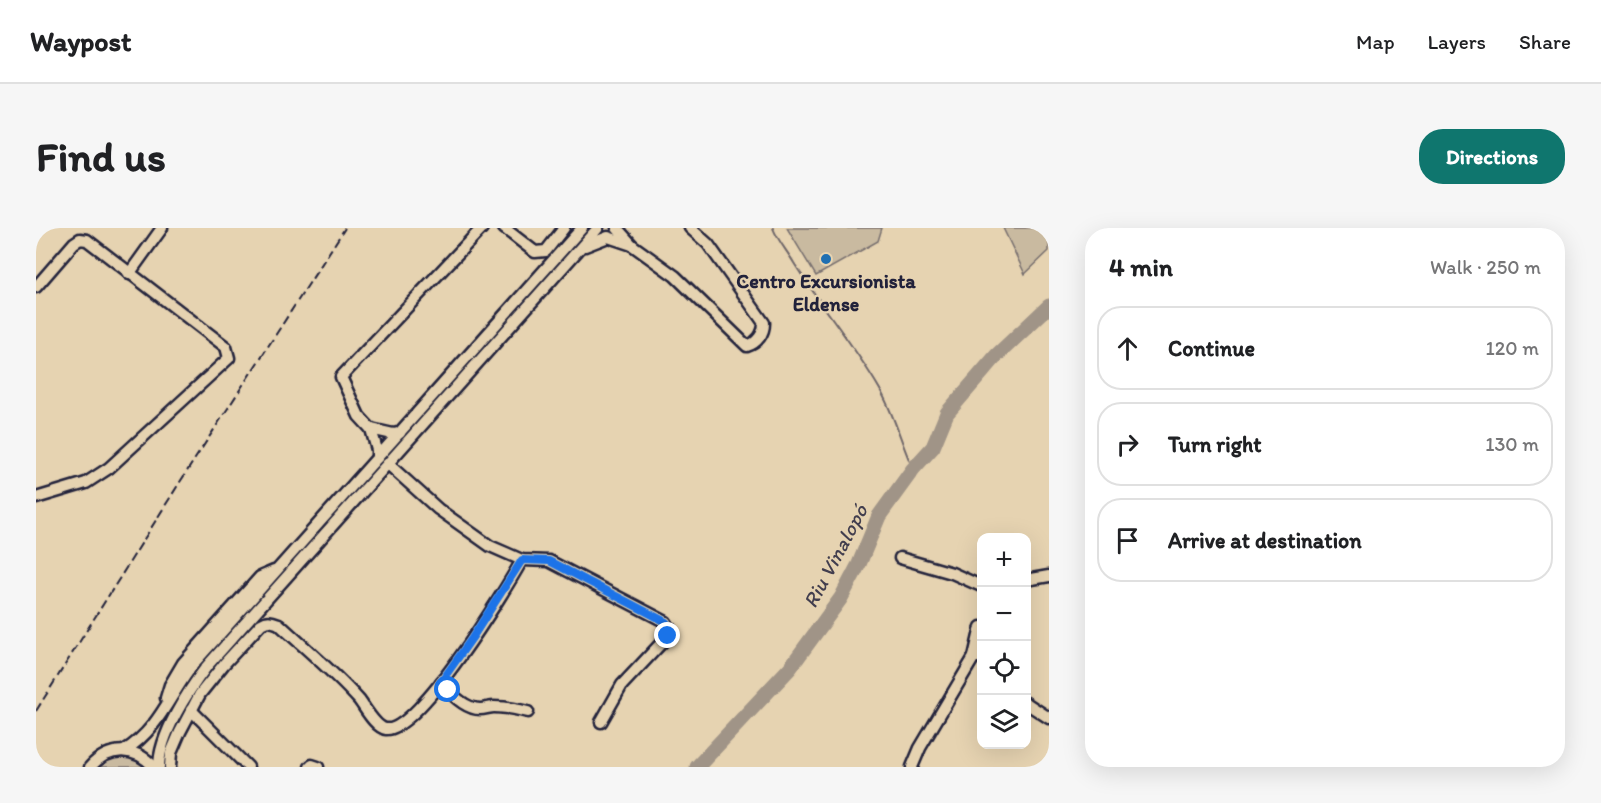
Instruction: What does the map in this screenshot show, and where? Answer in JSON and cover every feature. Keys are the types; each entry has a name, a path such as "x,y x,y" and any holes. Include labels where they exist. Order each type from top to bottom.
{"street":[{"path":"129,274 162,228"},
{"path":"377,458 371,429 359,416 341,378 482,228"},
{"path":"504,228 535,252 546,251 564,228"},
{"path":"124,751 146,734 160,717 195,662 582,228"},
{"path":"90,767 109,753 124,751 141,756 156,767 165,738 197,679 598,228"},
{"path":"618,228 632,245 675,276 747,346 754,344 764,330 764,323 708,244 690,228"},
{"path":"582,248 608,237 632,245"},
{"path":"36,287 74,243 80,239 87,240 226,347 229,358 109,468 86,483 36,498"},
{"path":"371,429 393,434 400,433"},
{"path":"388,464 438,509 490,546 522,560 549,561 666,622 669,627 668,636 622,685 601,722"},
{"path":"900,558 952,573 977,584"},
{"path":"170,767 171,753 200,694 261,624 271,621 279,624 336,675 369,712 377,725 386,729 397,727 416,712 441,682 522,560"},
{"path":"1031,579 1049,576"},
{"path":"912,767 920,748 977,657"},
{"path":"441,682 459,699 478,709 508,708 528,712"},
{"path":"1031,706 1049,718"},
{"path":"191,710 248,767"},
{"path":"310,767 312,765 318,767"}],"shaded area":[{"name":"Centro Excursionista Eldense","path":"787,228 882,228 878,241 816,276"},
{"path":"1003,228 1049,228 1049,251 1025,274"},
{"path":"121,755 138,760 147,767 97,767 109,758"}],"waterway":[{"path":"773,228 804,279 879,388 913,469"},
{"name":"Riu Vinalopó","path":"697,767 790,668 841,598 859,564 879,516 913,469 933,447 947,413 997,355 1049,306"}],"railway":[{"path":"36,711 180,482 345,228"}],"place":[{"name":"Centro Excursionista Eldense","path":"826,259"}],"route":[{"path":"448,690 441,682 522,560 549,561 666,622 669,627 668,636"}]}
